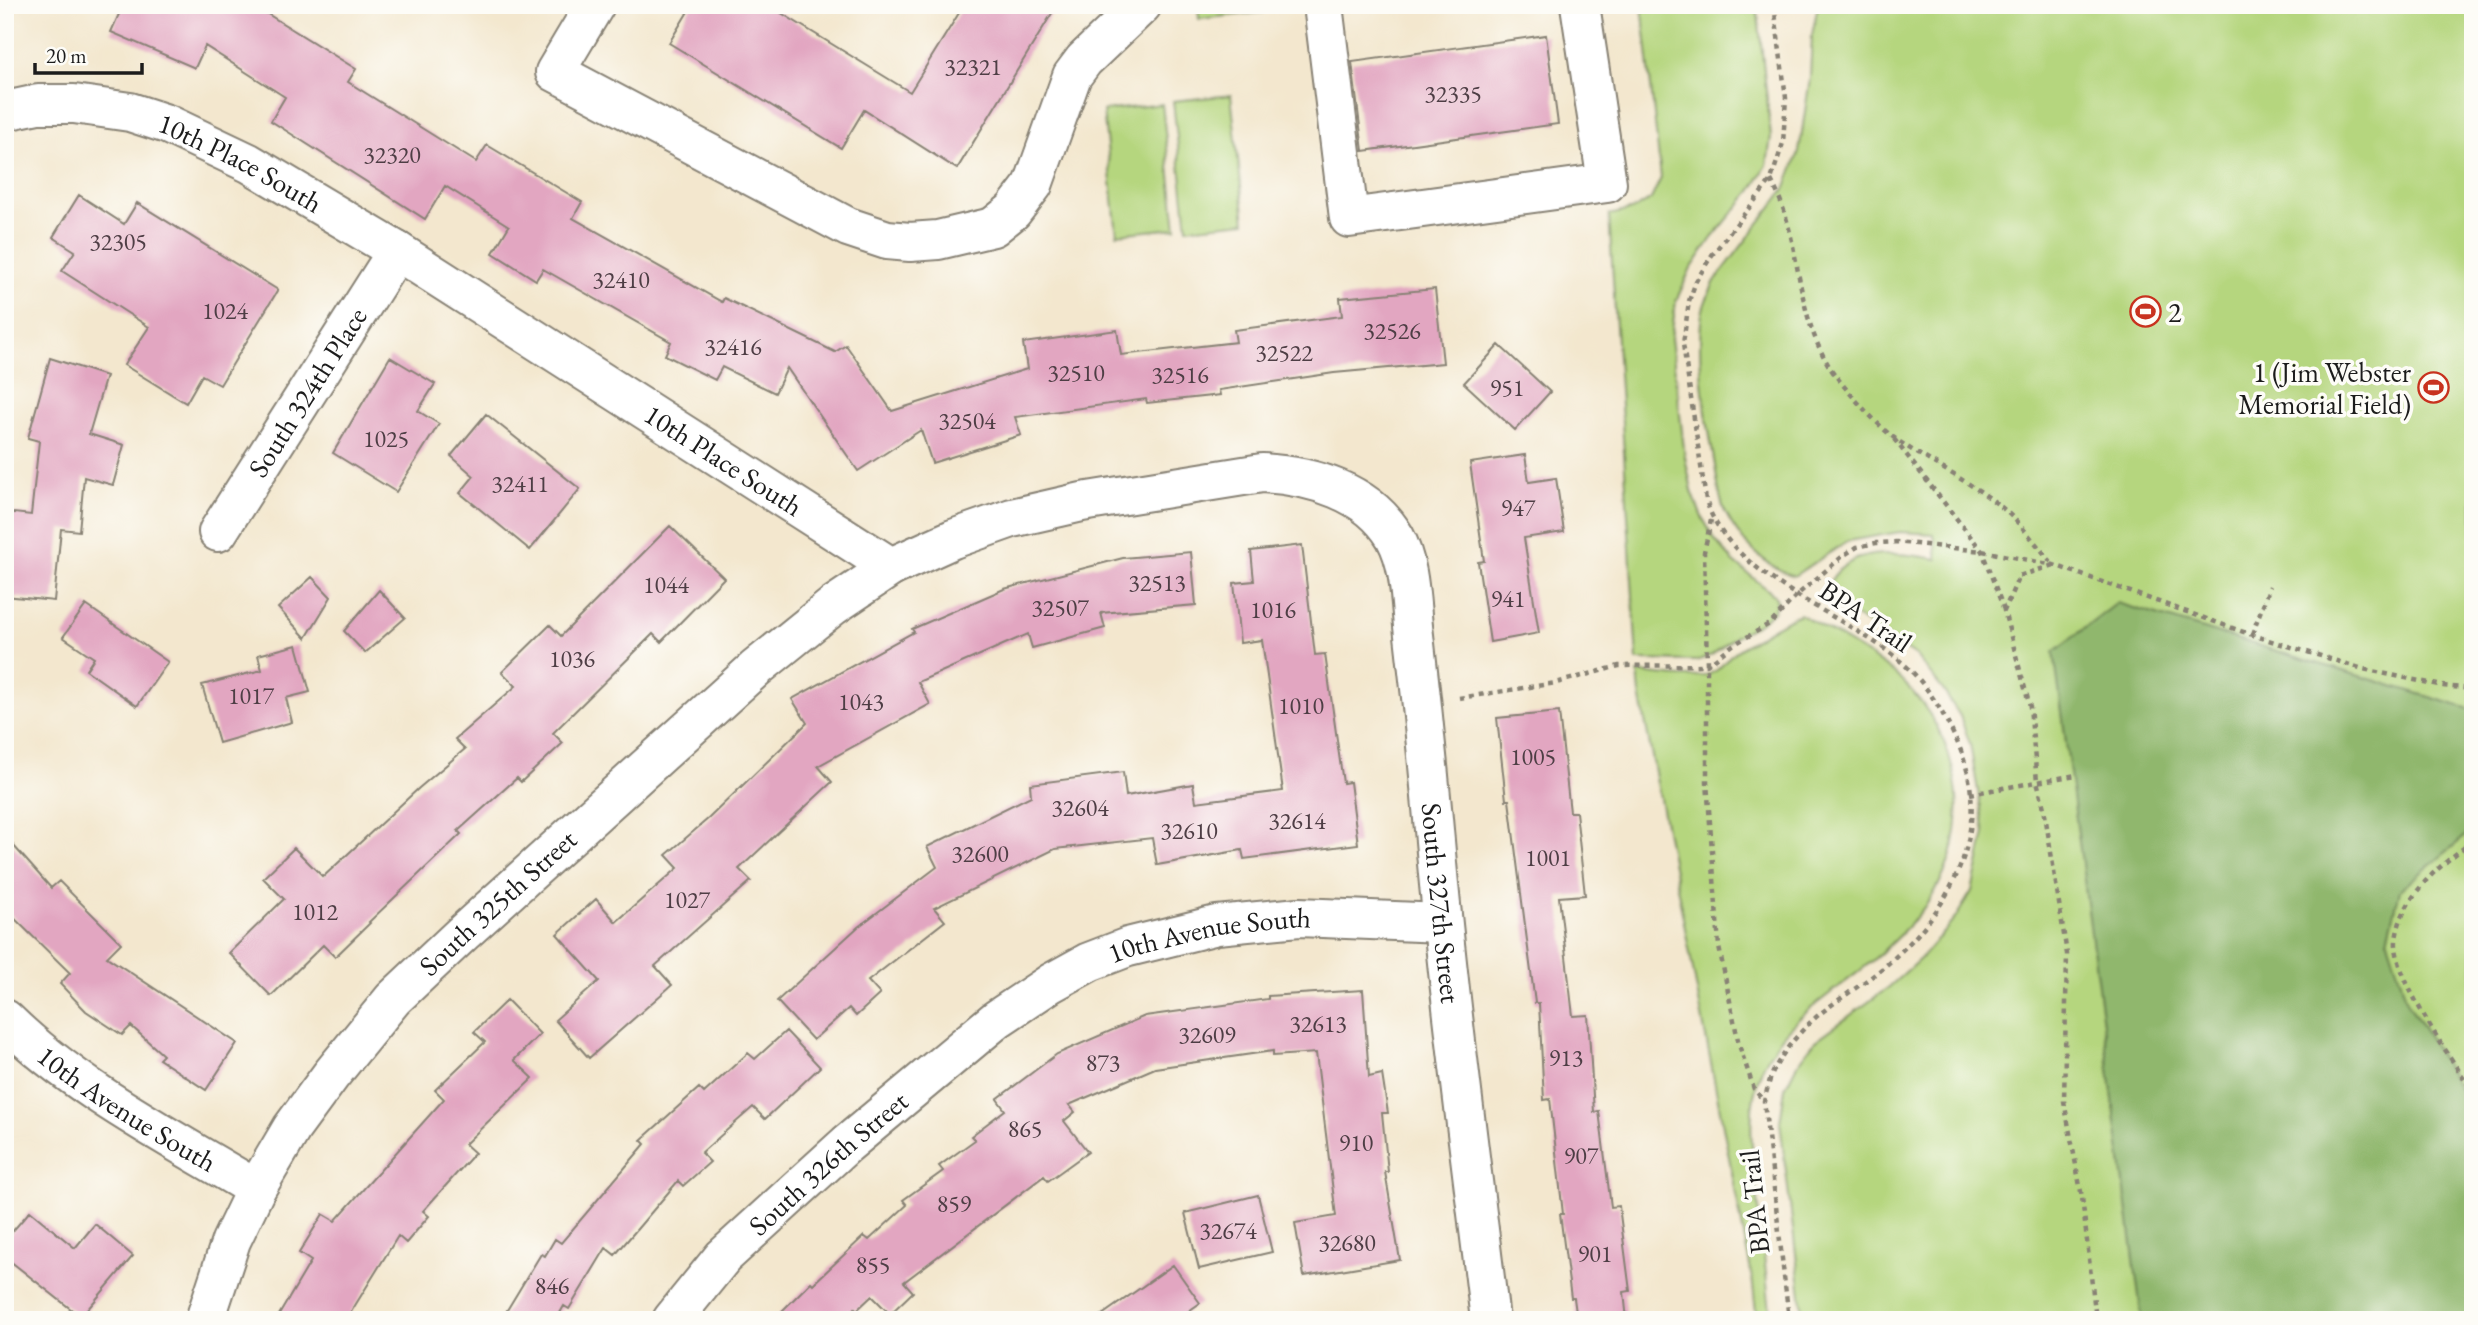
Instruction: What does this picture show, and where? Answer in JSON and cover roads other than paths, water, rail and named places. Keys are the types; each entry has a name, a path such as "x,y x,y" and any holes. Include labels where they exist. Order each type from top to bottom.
{"street":[{"path":"595,5 555,72 848,227 887,240 910,242 938,240 993,227 1013,211 1033,185 1072,76 1084,60 1142,5"},
{"path":"1323,5 1349,218 1607,183 1580,5"},
{"name":"10th Place South","path":"5,111 37,104 74,104 130,112 167,124 249,163 397,251 891,567"},
{"name":"South 324th Place","path":"218,532 397,251"},
{"name":"South 327th Street","path":"891,567 953,539 1012,518 1082,502 1262,473 1314,480 1363,502 1382,519 1396,539 1406,562 1442,923 1490,1320"},
{"name":"South 325th Street","path":"205,1320 231,1241 256,1189 292,1128 393,999 755,669 833,606 891,567"},
{"name":"10th Avenue South","path":"997,1019 1089,962 1173,934 1217,925 1299,917 1442,923"},
{"name":"10th Avenue South","path":"5,1019 25,1039 72,1076 256,1189"},
{"name":"South 326th Street","path":"672,1320 723,1257 847,1144 997,1019"}],"place":[{"name":"2","path":"2145,312"},
{"name":"1 (Jim Webster Memorial Field)","path":"2434,388"}]}
